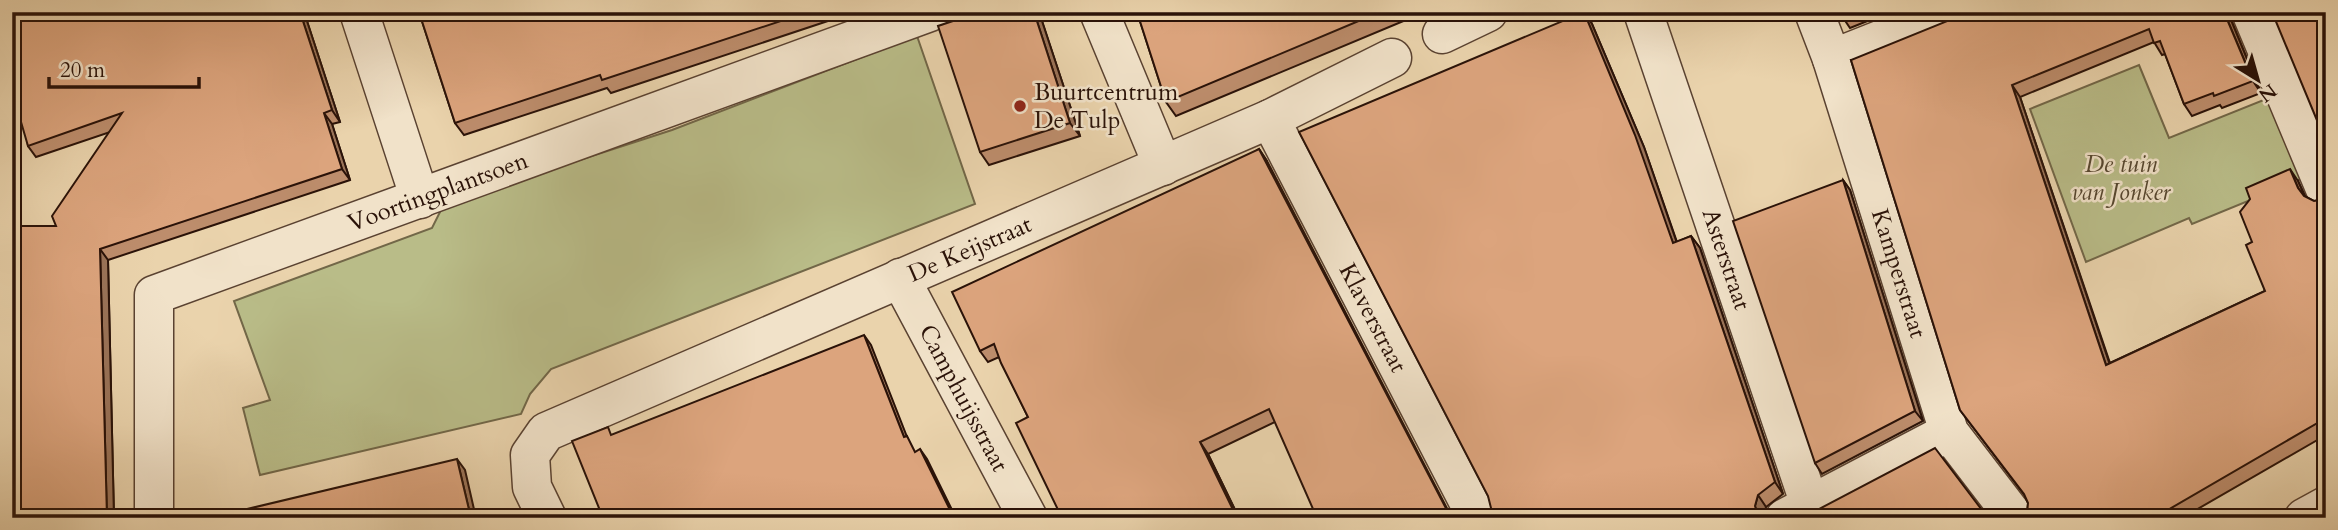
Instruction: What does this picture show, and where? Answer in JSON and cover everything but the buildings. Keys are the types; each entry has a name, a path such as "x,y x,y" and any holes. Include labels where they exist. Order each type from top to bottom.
{"street":[{"path":"359,12 420,199"},
{"name":"Voortingplantsoen","path":"154,518 154,295 930,12"},
{"path":"1099,12 1163,166"},
{"name":"Asterstraat","path":"1643,12 1797,511"},
{"name":"Kamperstraat","path":"1814,12 1832,59 1949,432 2015,518"},
{"path":"1832,59 1950,12"},
{"path":"2251,12 2326,191"},
{"name":"De Keijstraat","path":"547,518 532,486 530,455 546,432 1270,119 1392,58"},
{"name":"Klaverstraat","path":"1270,119 1477,518"},
{"name":"Camphuijsstraat","path":"900,278 1028,518"},
{"path":"1797,511 1949,432"},
{"path":"2305,518 2326,506"}],"green space":[{"path":"917,36 975,204 551,369 530,394 521,414 260,475 243,408 270,400 234,301 432,228 444,204 672,130"},
{"name":"De tuin van Jonker","path":"2139,65 2169,138 2271,97 2304,178 2192,224 2189,218 2086,262 2030,109"}],"place":[{"name":"Buurtcentrum De Tulp","path":"1020,106"}]}
